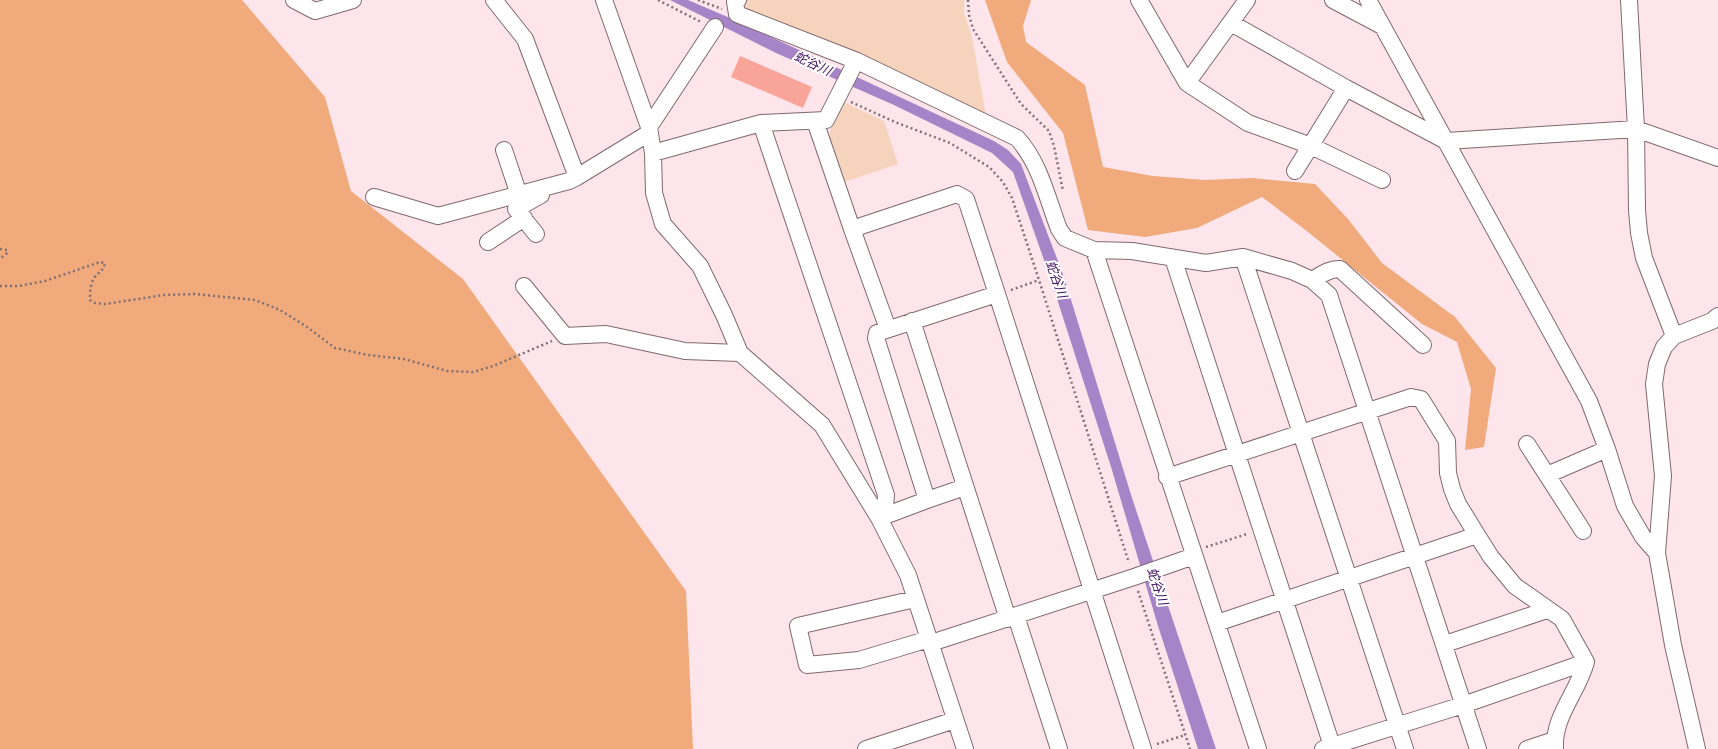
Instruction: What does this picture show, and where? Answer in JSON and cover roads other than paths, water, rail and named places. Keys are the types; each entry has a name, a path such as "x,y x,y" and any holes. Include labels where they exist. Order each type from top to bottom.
{"street":[{"path":"294,0 315,11 353,0"},
{"path":"494,0 525,39 573,179"},
{"path":"604,0 649,130 653,153 654,193 663,224 700,266 740,352 822,425 879,518 908,575 965,749"},
{"path":"1139,0 1186,83 1248,122 1311,146 1382,180"},
{"path":"1186,83 1247,0"},
{"path":"1333,0 1382,26"},
{"path":"1368,0 1589,401 1608,449 1625,506 1643,537 1657,553"},
{"path":"1629,0 1636,129 1637,210 1639,233 1644,258 1674,336"},
{"path":"737,4 737,14 855,64 1017,138 1034,160 1059,229 1065,238 1094,250 1132,251 1206,263 1243,257 1292,271 1312,280 1329,295 1478,749"},
{"path":"1231,23 1346,88 1446,141 1636,129 1718,158"},
{"path":"536,234 516,208 573,179 649,130 714,27"},
{"path":"653,153 761,123 826,120 855,64"},
{"path":"1295,171 1346,88"},
{"path":"815,121 888,329"},
{"path":"761,123 886,495 885,507 879,518"},
{"path":"504,150 519,194"},
{"path":"374,197 438,216 573,179"},
{"path":"852,229 957,194 966,199 1143,748"},
{"path":"488,242 524,218"},
{"path":"1094,250 1258,749"},
{"path":"1243,257 1302,432 1405,749"},
{"path":"1173,258 1284,601 1329,748 1463,705 1586,662"},
{"path":"1312,280 1336,268 1340,269 1423,345"},
{"path":"524,286 566,336 606,334 685,351 740,352"},
{"path":"927,500 876,338 877,333 997,294"},
{"path":"1697,749 1673,645 1657,553 1663,476 1654,384 1657,364 1664,347 1674,336 1712,321 1718,316"},
{"path":"912,321 965,487 1059,749"},
{"path":"1168,477 1411,397 1421,399 1447,441 1448,473 1452,489 1458,504 1477,535 1491,557 1516,586 1562,620 1586,662 1583,674 1561,716 1554,744 1527,749"},
{"path":"1527,444 1583,531"},
{"path":"1547,475 1608,449"},
{"path":"879,518 965,487"},
{"path":"1217,623 1416,557 1477,535"},
{"path":"915,599 798,626 807,665 859,660 930,641 1012,617 1135,577 1193,554"},
{"path":"1444,644 1547,610"},
{"path":"875,748 955,720"}],"water":[{"name":"蛇谷川","path":"670,0 688,0 737,21 994,141 1008,150 1021,164 1064,277 1132,498 1216,749 1198,749 1158,626 1112,470 1050,277 1013,172 992,153 894,105 776,53"}]}
